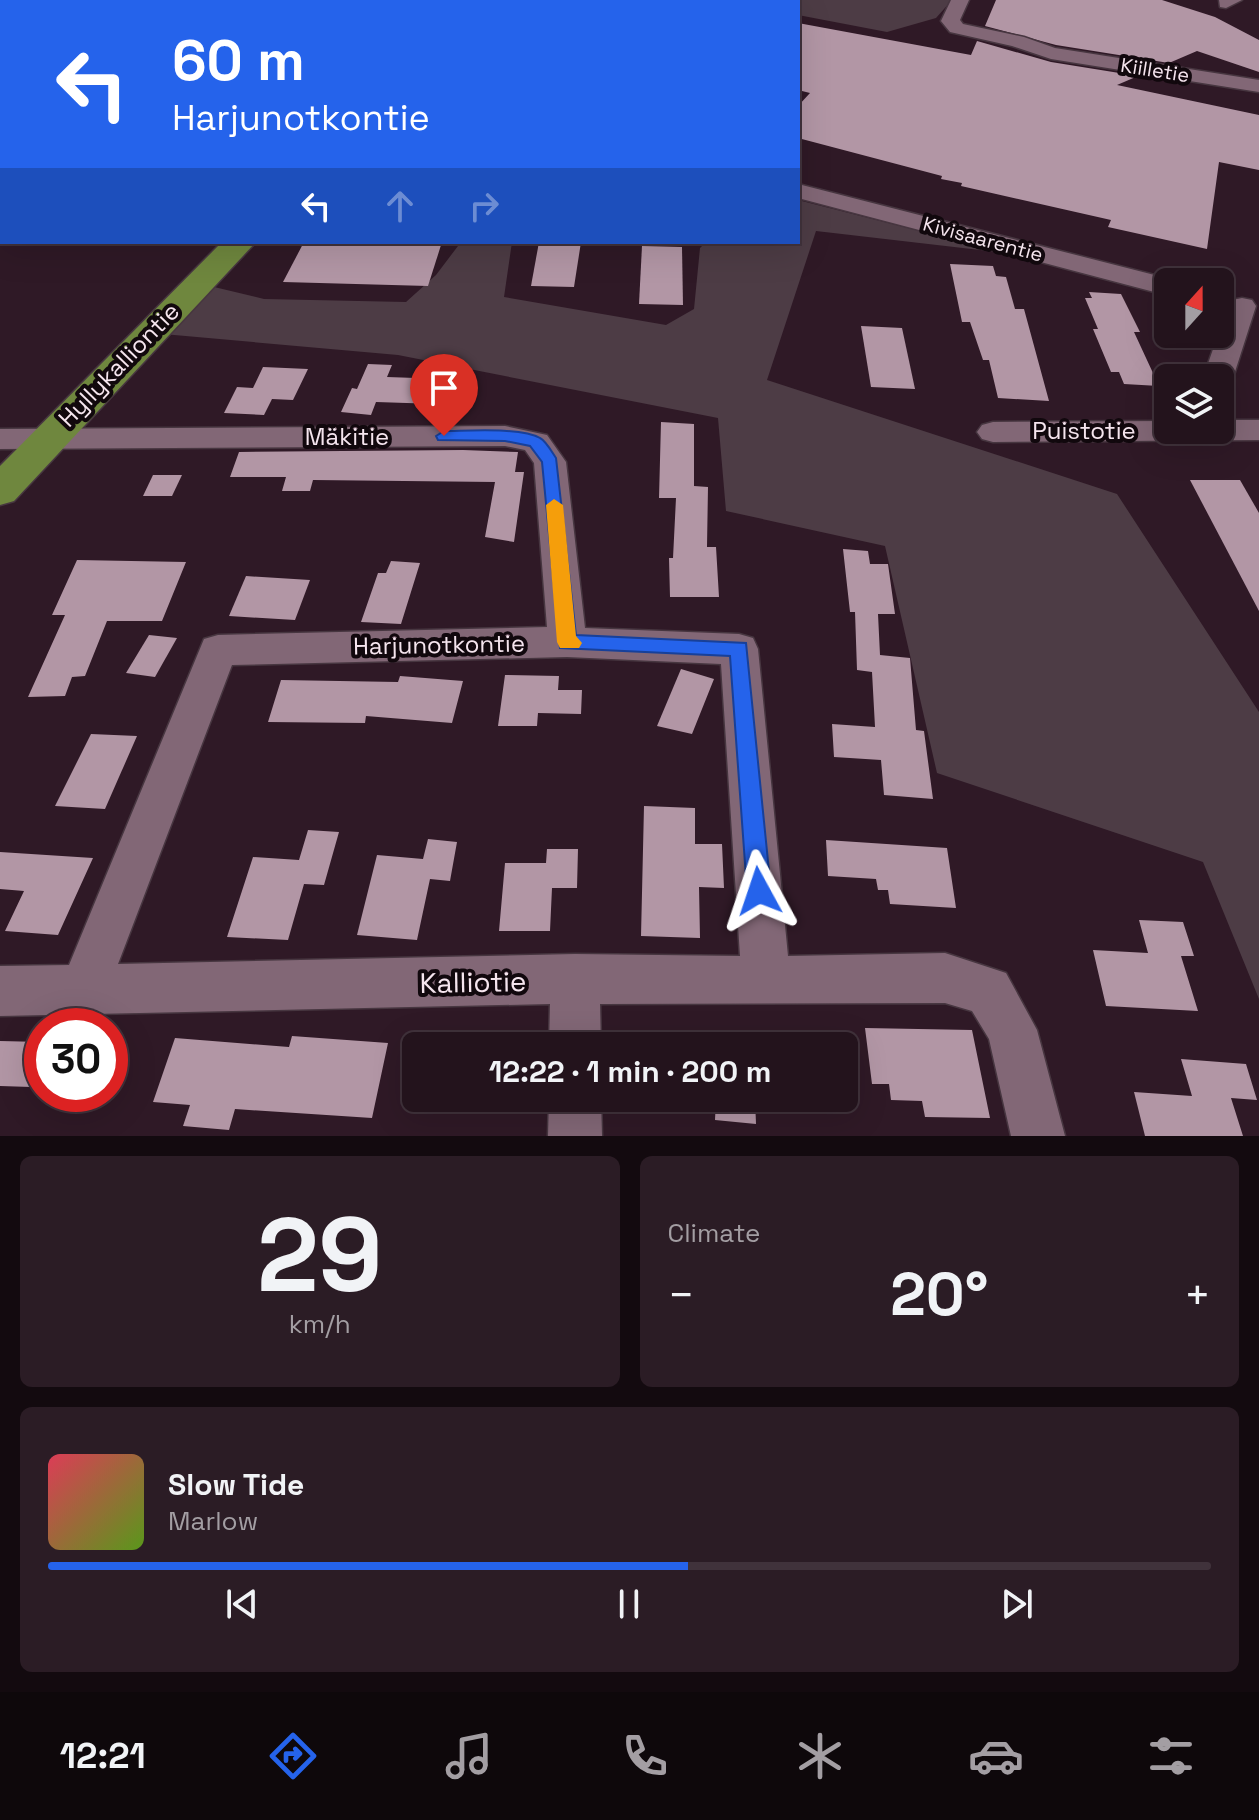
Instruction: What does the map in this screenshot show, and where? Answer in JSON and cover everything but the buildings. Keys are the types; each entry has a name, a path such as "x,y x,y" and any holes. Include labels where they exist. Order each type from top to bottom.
{"main road":[{"name":"Hyllykalliontie","path":"0,491 238,244"}],"street":[{"name":"Kiilletie","path":"960,0 950,21 957,28 1017,41 1051,53 1259,86"},
{"name":"Kivisaarentie","path":"800,192 1154,283"},
{"path":"1224,364 1247,305"},
{"name":"Puistotie","path":"993,432 1154,429"},
{"name":"Puistotie","path":"1234,429 1259,430"},
{"name":"Mäkitie","path":"48,438 505,436 536,442 550,462 567,642"},
{"path":"0,439 48,438"},
{"name":"Harjunotkontie","path":"83,990 218,650 567,642 739,649 766,981"},
{"name":"Kalliotie","path":"0,991 575,979 766,981 945,978 988,991 1012,1030 1038,1136"},
{"path":"575,979 575,1032"},
{"path":"575,1112 575,1136"}],"shaded area":[{"path":"800,0 952,0 936,18 887,32 800,15"},
{"path":"800,201 1006,253 816,231 767,380 1117,494 1259,712 1259,999 1203,862 937,773 885,546 726,511 718,418 398,355 163,334 210,286 264,299 406,302 436,275 459,244 512,244 504,297 666,325 694,309 700,248 704,244 800,244"}],"slow traffic":[{"path":"554,505 567,642 572,643"}],"route":[{"path":"444,436 505,436 536,442 550,462 567,642 739,649 759,891"}]}
